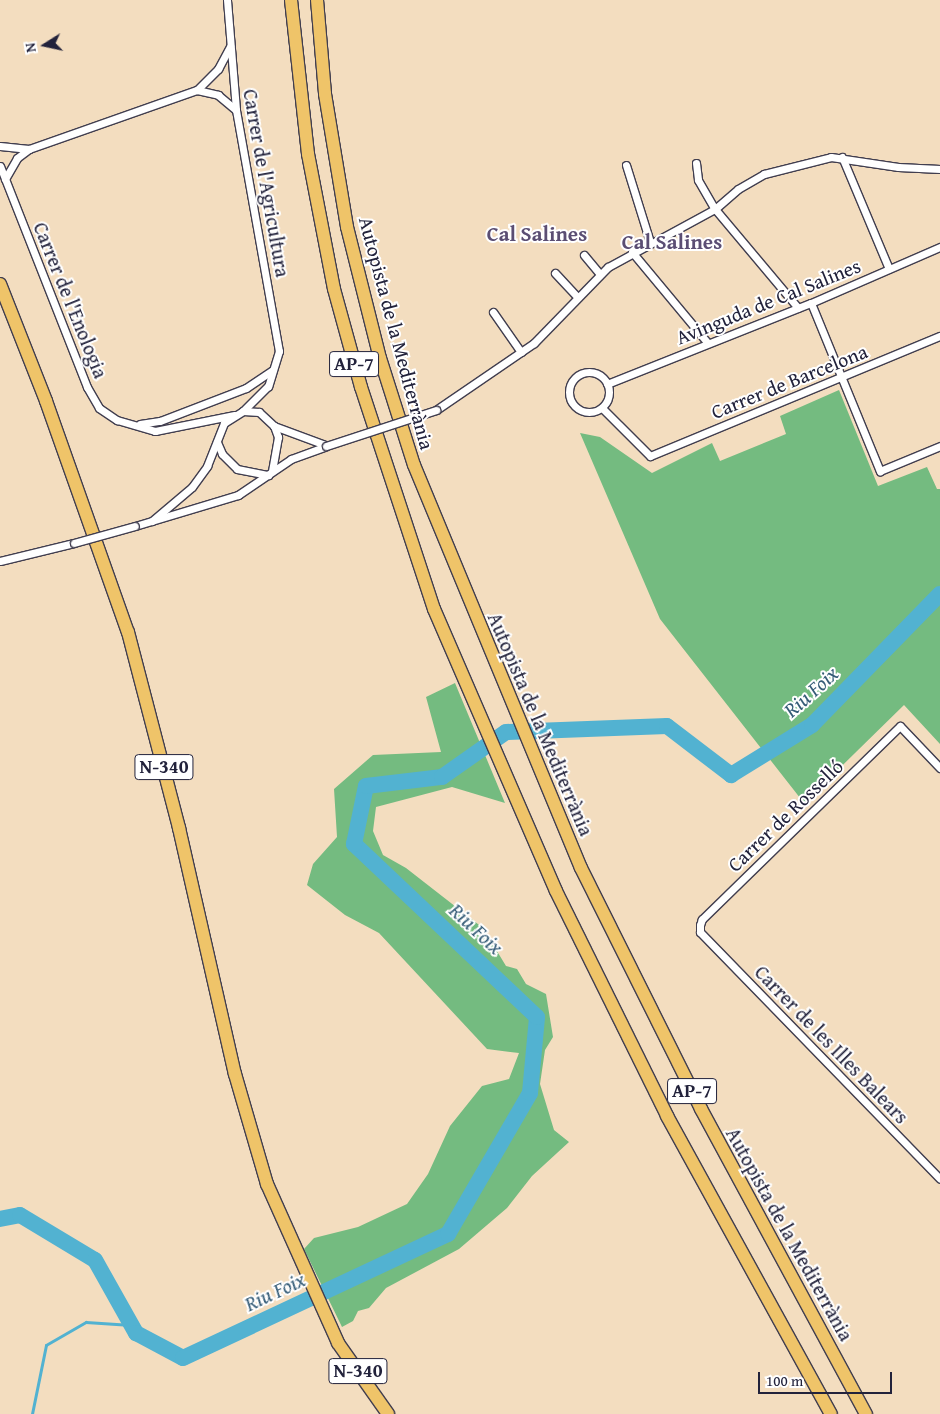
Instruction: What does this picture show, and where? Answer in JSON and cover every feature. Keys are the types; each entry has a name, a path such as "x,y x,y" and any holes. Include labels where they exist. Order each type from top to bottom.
{"highway":[{"name":"AP-7","path":"291,0 308,154 346,333 434,609 556,891 667,1116 831,1414"},
{"name":"Autopista de la Mediterrània","path":"317,0 325,94 338,183 356,270 380,358 414,465 581,868 701,1109 866,1414"},
{"name":"N-340","path":"0,284 53,419 128,632 179,828 235,1074 267,1184 298,1258 331,1327 388,1414"}],"street":[{"name":"Carrer de l'Agricultura","path":"227,0 236,110 252,210 277,327 279,351 268,386 243,411"},
{"path":"5,179 17,158 29,149 197,90 218,69 230,46"},
{"path":"197,90 218,95 236,110"},
{"path":"0,146 29,149"},
{"path":"0,561 74,543 238,495 290,459 436,410 521,352 545,332 600,274 632,252 715,209 738,189 764,174 820,158 842,157 898,168 940,169"},
{"path":"842,157 889,269"},
{"path":"696,162 698,180 715,209 798,308"},
{"path":"626,165 650,242"},
{"name":"Carrer de l'Enologia","path":"0,166 94,400 106,414 155,431 234,415"},
{"name":"Avinguda de Cal Salines","path":"607,384 707,342 811,303 940,247"},
{"path":"632,252 707,342"},
{"path":"584,255 600,274"},
{"path":"555,273 577,297"},
{"path":"811,303 880,471 940,446"},
{"path":"493,312 521,352"},
{"name":"Carrer de Barcelona","path":"602,408 650,456 940,336"},
{"path":"135,424 160,420 246,388 273,370"},
{"path":"581,374 596,374 607,384 607,401 602,408 594,412 577,408 571,401 571,385 581,374"},
{"path":"152,521 192,487 207,466 224,424 234,415 243,411 260,412 274,426 326,446"},
{"path":"270,473 278,437 274,426"},
{"path":"217,442 222,454 238,469 270,473"},
{"name":"Carrer de Rosselló","path":"700,932 702,919 900,726 940,768"},
{"name":"Carrer de les Illes Balears","path":"700,932 940,1179"}],"green space":[{"path":"839,390 878,486 927,467 937,489 940,489 940,744 904,705 804,803 660,619 580,433 600,437 652,473 712,443 720,461 786,434 780,416"},
{"path":"455,683 505,803 452,787 376,807 373,831 383,855 406,868 483,928 506,966 517,969 526,984 546,994 553,1037 545,1050 540,1084 554,1130 569,1142 532,1176 507,1208 459,1249 386,1288 369,1308 358,1311 353,1321 342,1327 304,1249 314,1238 358,1227 407,1204 428,1174 450,1126 482,1086 509,1079 519,1053 487,1049 379,933 345,915 307,885 313,864 337,837 334,789 373,755 441,752 426,697"}],"waterway":[{"name":"Riu Foix","path":"0,1219 20,1215 95,1260 136,1333 183,1358 448,1234 530,1093 537,1017 354,844 366,786 442,777 506,732 667,726 731,775 812,725 940,594"},
{"path":"32,1414 46,1345 86,1322 131,1325"}],"district":[{"name":"Cal Salines","path":"537,234"},
{"name":"Cal Salines","path":"672,242"}]}
